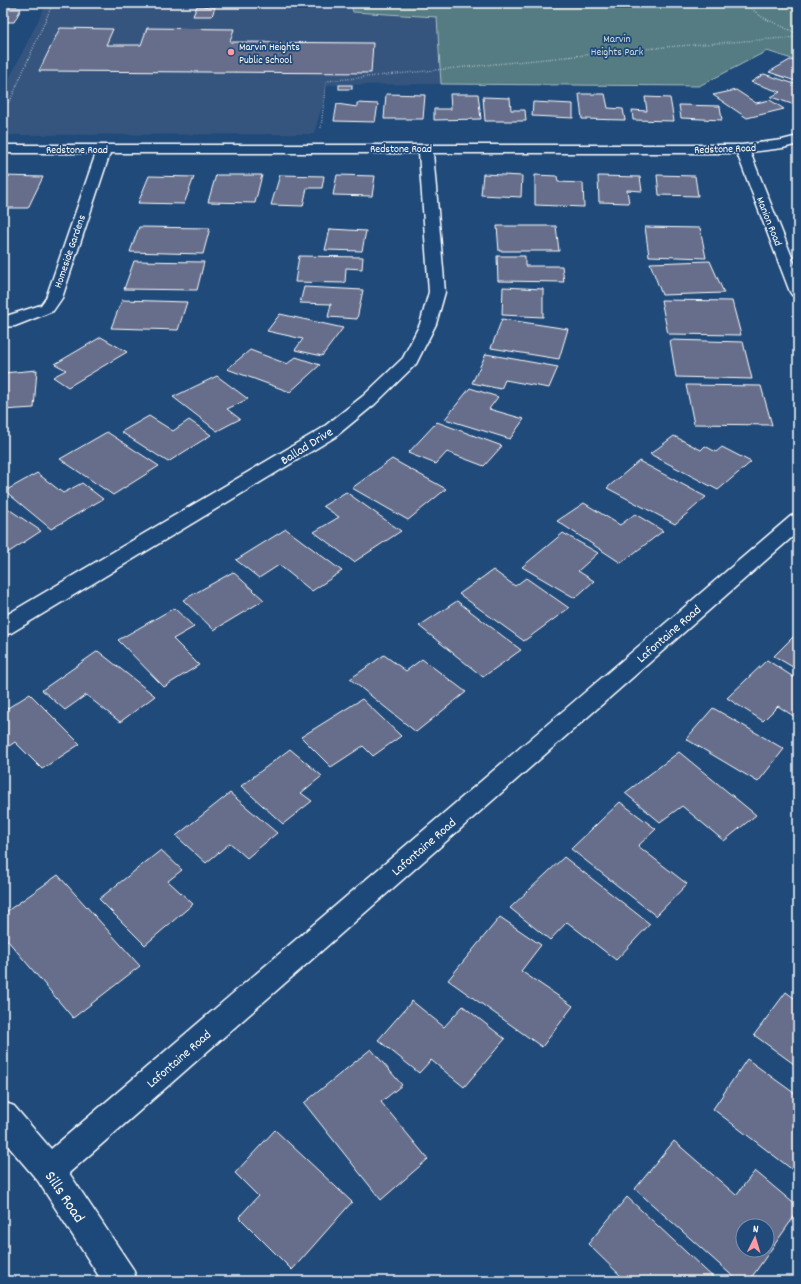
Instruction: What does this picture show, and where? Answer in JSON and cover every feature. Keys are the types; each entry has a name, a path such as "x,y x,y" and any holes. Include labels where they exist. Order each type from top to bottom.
{"street":[{"name":"Redstone Road","path":"3,149 742,149 783,144 798,140"},
{"name":"Ballad Drive","path":"3,627 328,433 369,400 410,360 428,324 437,292 426,148"},
{"name":"Homeside Gardens","path":"3,322 9,322 48,308 54,298 104,149"},
{"name":"Manion Road","path":"742,149 798,292"},
{"name":"Lafontaine Road","path":"49,1170 798,521"},
{"name":"Sills Road","path":"3,1117 49,1170 121,1281"}],"path":[{"path":"3,108 11,99 53,3"},
{"path":"744,3 762,17 798,34"},
{"path":"321,134 326,81 665,46 798,37"},
{"path":"3,116 7,119 3,126"}],"shaded area":[{"name":"Marvin Heights Public School","path":"47,3 437,3 441,84 328,85 314,134 3,135 3,91"}],"green space":[{"name":"Marvin Heights Park","path":"351,3 798,3 798,61 767,51 699,86 441,84 437,17 353,12"}],"building":[{"path":"3,3 19,3 17,6 3,6"},
{"path":"197,6 215,7 212,16 193,16"},
{"path":"3,9 21,9 14,22 3,22"},
{"path":"60,28 113,29 106,45 141,45 147,28 234,29 230,42 373,43 371,73 39,71"},
{"path":"790,60 798,62 798,82 769,72"},
{"path":"764,74 798,85 798,100 792,104 771,97 780,92 751,82"},
{"path":"339,85 352,85 352,89 339,89"},
{"path":"736,90 756,103 770,100 784,109 747,118 713,95"},
{"path":"386,94 425,95 423,119 384,119"},
{"path":"450,94 478,94 481,119 434,120 434,109 451,109"},
{"path":"579,94 605,94 608,108 623,109 625,120 582,119"},
{"path":"483,97 510,98 511,110 525,110 526,121 485,121"},
{"path":"645,97 670,98 674,121 633,120 632,110 647,111"},
{"path":"533,102 573,104 573,118 532,116"},
{"path":"357,103 378,104 375,122 334,121 337,104 357,107"},
{"path":"679,105 720,106 722,120 681,118"},
{"path":"483,174 522,176 521,197 481,195"},
{"path":"216,175 262,175 255,203 208,202"},
{"path":"280,175 324,176 322,188 307,188 303,206 271,205"},
{"path":"337,175 375,176 372,196 333,195"},
{"path":"535,175 557,176 558,182 583,183 584,207 535,205"},
{"path":"657,175 695,176 698,196 659,195"},
{"path":"3,176 43,177 28,208 3,208"},
{"path":"149,176 194,177 184,204 138,203"},
{"path":"598,176 640,177 642,191 627,190 629,203 599,202"},
{"path":"497,226 556,226 559,251 499,251"},
{"path":"139,227 210,228 203,254 130,252"},
{"path":"645,227 700,228 706,258 649,256"},
{"path":"330,229 366,231 362,251 325,250"},
{"path":"299,256 363,257 362,269 346,268 345,283 295,282"},
{"path":"497,256 525,256 525,266 562,266 564,282 498,281"},
{"path":"134,261 204,262 197,290 124,289"},
{"path":"710,261 724,293 662,295 650,263"},
{"path":"304,287 363,290 357,319 328,317 331,304 300,303"},
{"path":"503,287 543,289 543,317 502,315"},
{"path":"122,300 187,302 178,330 111,328"},
{"path":"661,300 732,301 741,335 668,334"},
{"path":"280,314 343,328 322,356 295,350 303,339 267,331"},
{"path":"502,319 568,329 559,359 491,348"},
{"path":"101,337 127,352 68,387 53,377 66,370 55,364"},
{"path":"670,340 743,342 752,379 676,377"},
{"path":"250,350 287,364 296,357 320,365 290,392 227,369"},
{"path":"486,354 558,367 549,388 505,380 501,389 472,383"},
{"path":"37,370 34,408 3,410 3,373"},
{"path":"217,376 248,399 227,409 240,419 217,431 173,397"},
{"path":"686,385 761,386 772,425 694,424"},
{"path":"470,388 498,397 489,409 524,419 510,439 445,419"},
{"path":"149,416 173,431 189,420 211,435 168,462 121,432"},
{"path":"437,422 502,446 484,466 447,452 436,464 408,453"},
{"path":"107,432 159,466 113,495 60,459"},
{"path":"674,436 701,450 705,446 716,452 722,447 751,462 718,490 650,454"},
{"path":"392,459 446,489 408,520 352,488"},
{"path":"639,461 706,497 675,524 607,488"},
{"path":"37,473 63,493 82,483 103,499 51,529 5,491"},
{"path":"346,492 401,531 354,562 314,532 339,517 323,506"},
{"path":"584,503 620,525 635,514 663,531 621,563 557,521"},
{"path":"7,508 41,531 3,556 3,510"},
{"path":"286,529 342,571 312,591 279,565 259,578 236,560"},
{"path":"563,533 598,553 578,571 594,581 575,598 522,567"},
{"path":"493,570 515,586 526,578 569,608 524,641 459,594"},
{"path":"233,572 264,600 214,630 183,600"},
{"path":"457,601 521,650 483,677 419,626"},
{"path":"174,608 194,627 173,639 199,665 164,687 118,640"},
{"path":"798,632 798,670 774,656"},
{"path":"98,651 155,696 120,722 86,695 65,710 42,690"},
{"path":"384,655 406,671 422,659 466,692 416,732 350,679"},
{"path":"767,660 798,680 798,719 778,706 763,721 727,698"},
{"path":"30,694 80,744 42,769 15,742 3,750 3,711"},
{"path":"362,699 401,736 373,756 363,746 331,767 301,737"},
{"path":"713,708 784,749 758,782 686,739"},
{"path":"290,749 322,776 301,793 312,801 283,824 241,786"},
{"path":"679,752 756,815 724,841 682,806 660,822 625,793"},
{"path":"230,793 277,833 247,858 230,843 206,863 176,836"},
{"path":"620,802 656,829 638,846 687,884 656,916 571,849"},
{"path":"161,850 182,870 168,881 193,904 145,945 99,899"},
{"path":"564,857 650,924 616,960 567,922 550,940 510,908"},
{"path":"58,875 140,966 73,1018 3,935 3,914"},
{"path":"500,917 541,945 521,971 573,1006 542,1047 448,980"},
{"path":"786,992 798,1001 798,1067 754,1035"},
{"path":"412,1001 444,1027 463,1006 505,1039 464,1087 431,1060 419,1073 378,1040"},
{"path":"371,1049 402,1085 381,1102 428,1159 381,1200 304,1103"},
{"path":"747,1059 798,1096 798,1174 713,1109"},
{"path":"275,1130 352,1202 292,1270 239,1217 258,1196 235,1173"},
{"path":"674,1141 736,1195 755,1171 798,1207 798,1211 775,1244 775,1218 735,1218 735,1258 765,1258 749,1281 738,1281 635,1189"},
{"path":"627,1197 717,1281 626,1281 588,1244"}],"place":[{"name":"Marvin Heights Public School","path":"231,52"}]}
